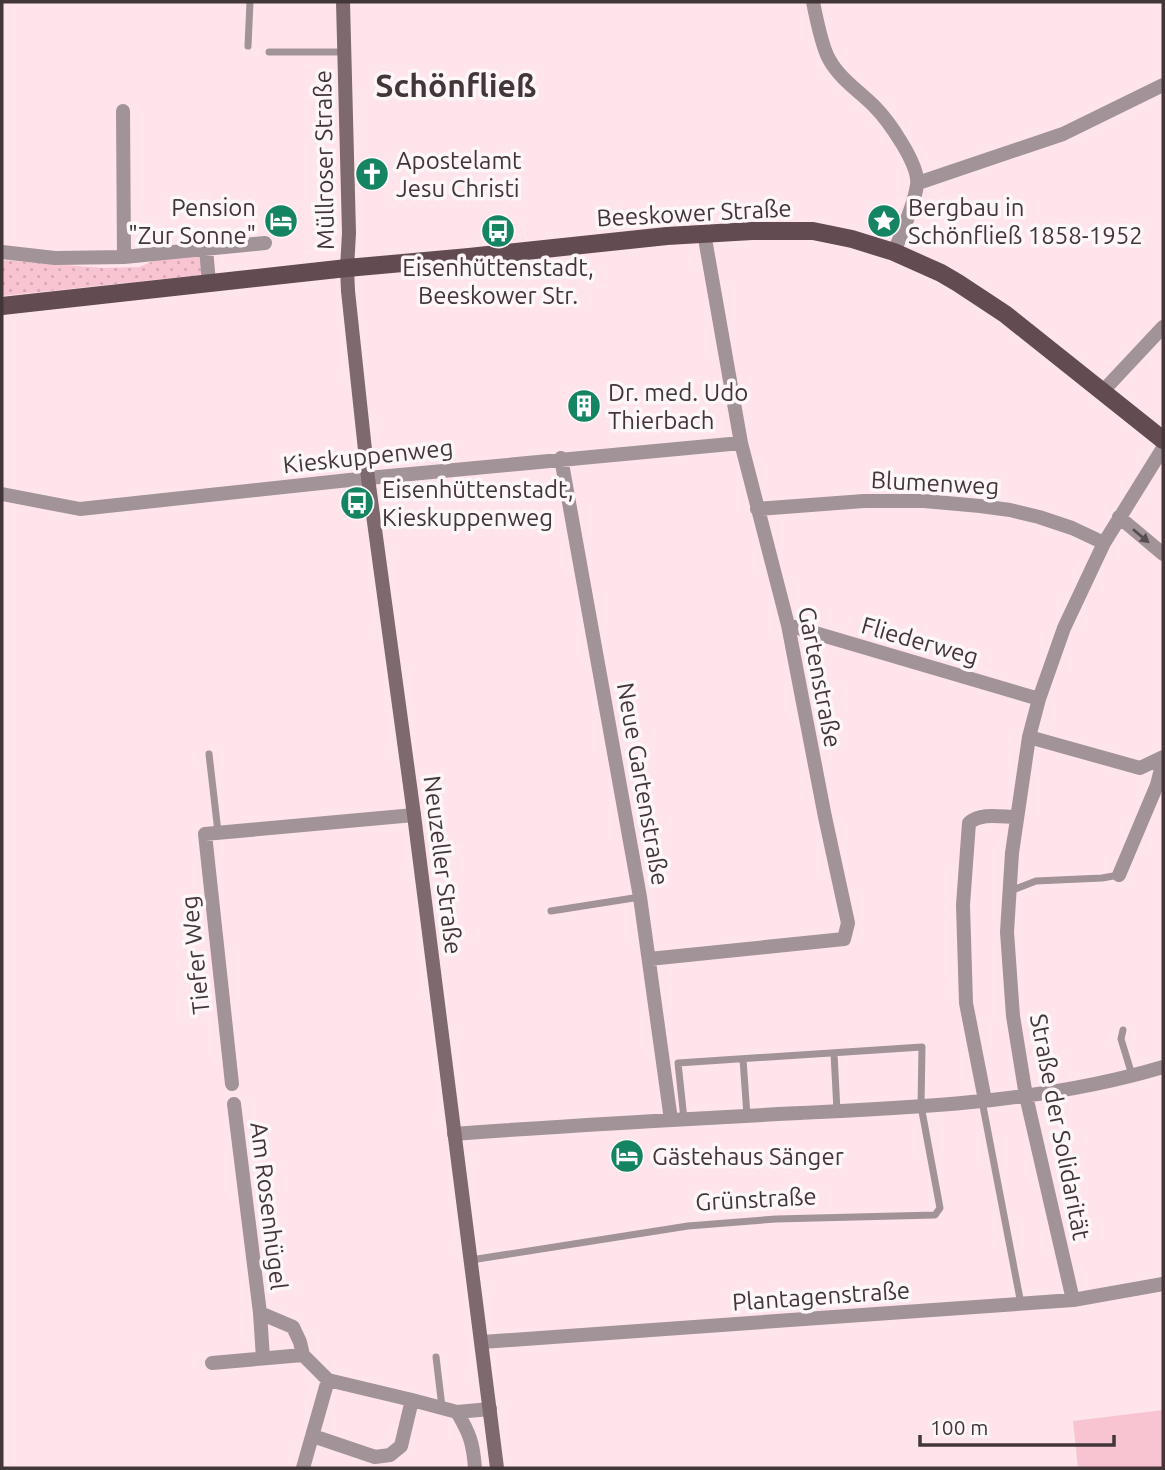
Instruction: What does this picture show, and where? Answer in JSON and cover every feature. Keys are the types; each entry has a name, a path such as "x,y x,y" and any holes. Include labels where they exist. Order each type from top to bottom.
{"main road":[{"name":"Müllroser Straße","path":"343,2 349,233 347,268"},
{"name":"Beeskower Straße","path":"2,306 347,268 705,233 813,232 852,239 894,252 941,272 1005,314 1163,440"},
{"name":"Neuzeller Straße","path":"347,268 368,478 497,1468"}],"street":[{"path":"813,2 828,59 896,133 915,170 918,183 894,252"},
{"path":"918,183 1063,134 1163,85"},
{"path":"122,111 124,257"},
{"name":"Gartenstraße","path":"649,959 844,939 848,923 788,625 741,443 705,233"},
{"path":"2,252 55,258 124,257 265,243"},
{"path":"206,248 209,283"},
{"path":"1103,391 1163,327"},
{"name":"Kieskuppenweg","path":"2,494 80,509 561,458 741,443"},
{"name":"Straße der Solidarität","path":"1073,1300 1026,1096 1013,1016 1007,932 1012,853 1029,737 1064,628 1104,543 1163,448"},
{"name":"Neue Gartenstraße","path":"561,458 678,1119"},
{"name":"Blumenweg","path":"757,509 864,501 924,501 980,506 1039,517 1104,543"},
{"path":"1119,517 1163,554"},
{"name":"Fliederweg","path":"788,625 1039,699"},
{"path":"1029,737 1140,768 1163,759"},
{"path":"1119,875 1157,785 1163,759"},
{"path":"218,833 414,816"},
{"path":"984,1100 965,994 963,905 969,823 974,818 981,817 1017,817"},
{"name":"Tiefer Weg","path":"218,833 205,834 232,1084"},
{"path":"454,1135 921,1106 1026,1096 1119,1080 1163,1067"},
{"name":"Am Rosenhügel","path":"234,1104 260,1313 263,1359"},
{"name":"Plantagenstraße","path":"482,1342 1073,1300 1163,1284"},
{"name":"Am Rosenhügel","path":"260,1313 293,1327 303,1354 328,1380"},
{"path":"212,1363 303,1354"},
{"path":"303,1468 328,1380 457,1412 490,1409"},
{"path":"313,1436 375,1457 390,1455 401,1446 412,1400"},
{"path":"457,1412 472,1442 475,1468"}],"lane":[{"path":"248,46 250,2"},
{"name":"Müllroser Straße","path":"269,52 345,52"},
{"path":"209,754 218,833"},
{"path":"1009,892 1036,881 1119,875"},
{"path":"551,911 640,897"},
{"path":"1123,1030 1121,1039 1133,1076"},
{"path":"678,1119 678,1063 922,1047 921,1106"},
{"path":"834,1053 838,1111"},
{"path":"743,1059 747,1116"},
{"path":"984,1100 1021,1304"},
{"name":"Grünstraße","path":"471,1260 688,1226 776,1219 935,1215 940,1208 921,1106"},
{"path":"436,1357 442,1408"}],"shaded area":[{"path":"201,256 203,272 200,275 2,296 2,260 104,268 139,267 156,260"},
{"path":"1163,1410 1163,1468 1078,1468 1073,1421"}],"place":[{"name":"Apostelamt Jesu Christi","path":"372,174"},
{"name":"Pension \"Zur Sonne\"","path":"281,221"},
{"name":"Bergbau in Schönfließ 1858-1952","path":"884,221"},
{"name":"Eisenhüttenstadt, Beeskower Str.","path":"498,231"},
{"name":"Dr. med. Udo Thierbach","path":"584,406"},
{"name":"Eisenhüttenstadt, Kieskuppenweg","path":"357,503"},
{"name":"Gästehaus Sänger","path":"627,1156"}],"district":[{"name":"Schönfließ","path":"456,85"}]}
